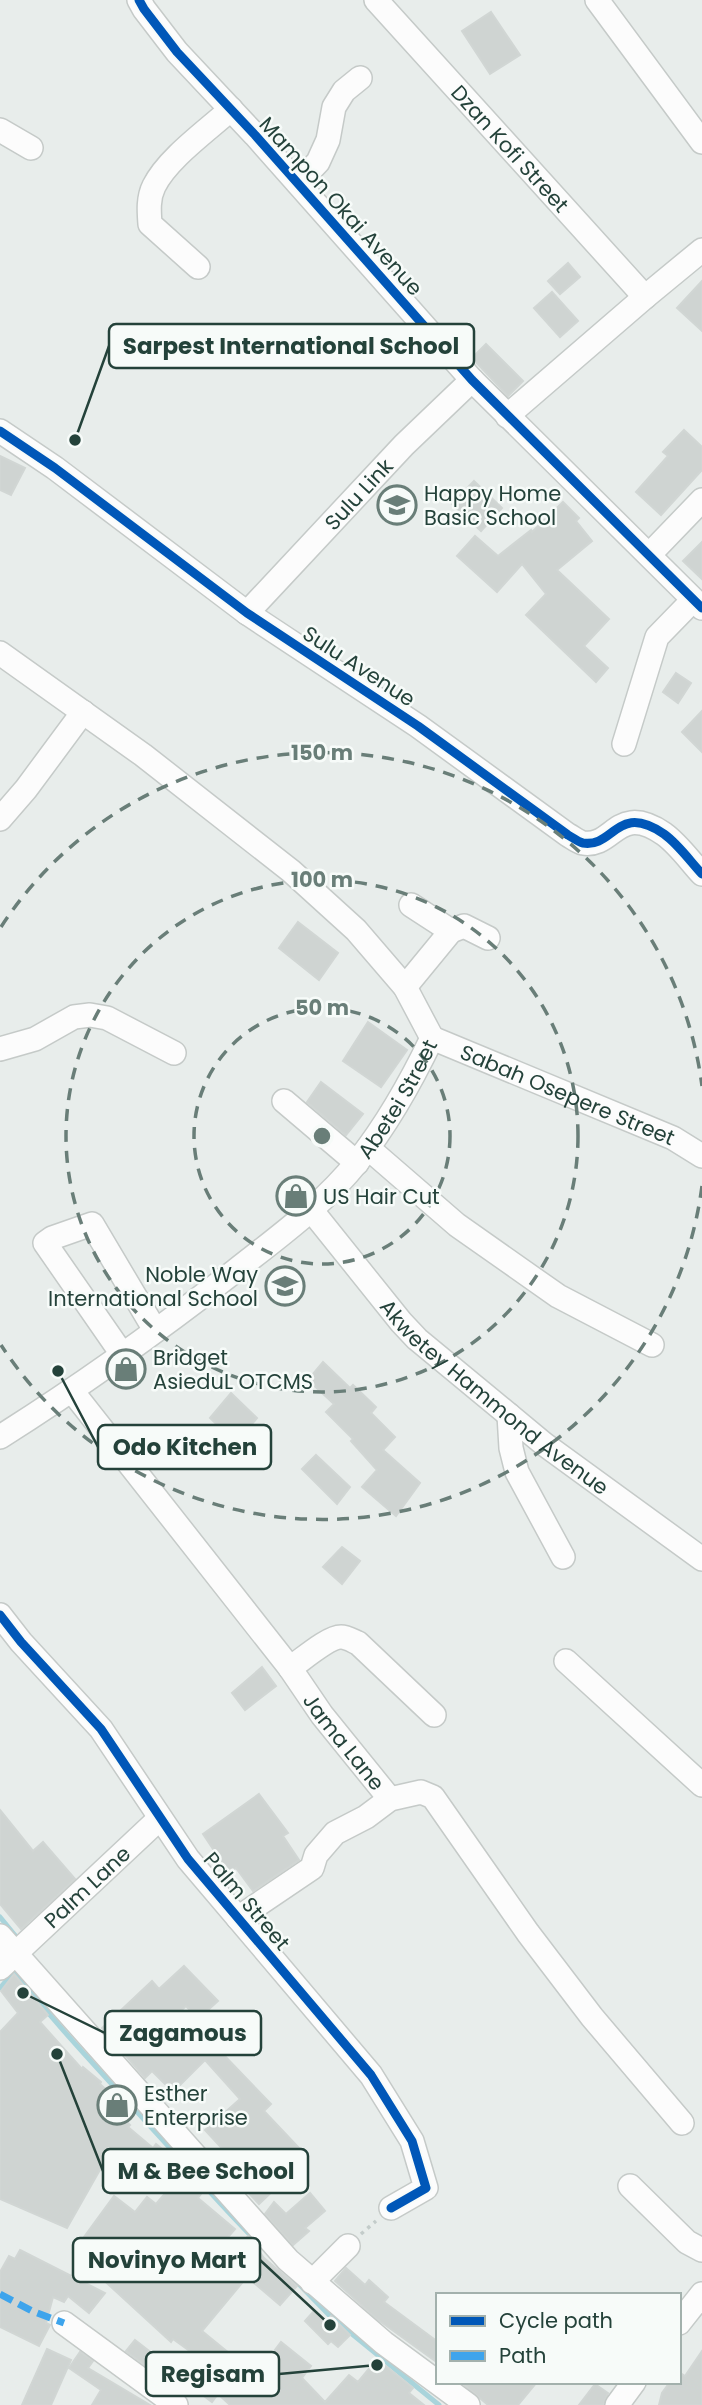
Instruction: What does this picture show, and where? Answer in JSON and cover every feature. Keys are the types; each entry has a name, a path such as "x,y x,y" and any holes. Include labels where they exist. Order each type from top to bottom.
{"street":[{"name":"Mampon Okai Avenue","path":"139,0 177,51 472,380 698,604"},
{"name":"Dzan Kofi Street","path":"376,0 645,297"},
{"path":"597,0 702,142"},
{"path":"298,183 318,162 328,141 334,107 344,91 360,78"},
{"path":"198,267 150,223 148,205 154,186 171,164 231,109"},
{"path":"0,130 31,148"},
{"path":"507,416 702,250"},
{"name":"Sulu Link","path":"247,613 404,445 472,380"},
{"name":"Sulu Avenue","path":"0,431 55,468 247,613 418,726 568,835 583,842 594,841 626,822 640,822 665,834 702,874"},
{"path":"649,555 702,500"},
{"path":"624,744 657,638 698,604"},
{"name":"Abetei Street","path":"0,653 144,755 291,871 356,930 405,987 432,1038 390,1117 362,1155 312,1211 72,1391 0,1437"},
{"path":"0,819 26,789 82,712"},
{"path":"411,905 451,931"},
{"path":"405,987 451,931 464,926 488,938"},
{"path":"0,1049 35,1039 74,1017 90,1015 107,1018 174,1053"},
{"name":"Sabah Osepere Street","path":"432,1038 673,1138 702,1156"},
{"path":"284,1101 558,1296 652,1345"},
{"name":"Akwetey Hammond Avenue","path":"312,1211 417,1339 544,1444 702,1559"},
{"path":"122,1354 45,1243 92,1224 155,1330"},
{"name":"Jama Lane","path":"72,1391 390,1799 421,1792 433,1797 528,1933 584,2007 682,2123"},
{"path":"509,1415 517,1472 563,1557"},
{"name":"Palm Street","path":"0,1615 21,1642 101,1729 188,1859 371,2074 412,2141 426,2188 391,2208"},
{"path":"290,1668 331,1640 340,1637 348,1639 358,1643 434,1715"},
{"path":"566,1661 702,1785"},
{"path":"238,1919 312,1868 316,1855 335,1833 366,1817 390,1799"},
{"name":"Palm Lane","path":"5,1952 159,1819"},
{"path":"5,1952 288,2260 436,2382"},
{"path":"630,2186 687,2242 702,2250"},
{"path":"312,2282 348,2246"},
{"path":"681,2320 702,2294"},
{"path":"64,2323 176,2405"},
{"path":"438,2384 468,2405"},
{"path":"617,2405 633,2384"}],"path":[{"path":"348,2246 391,2208"}],"building":[{"path":"491,12 520,55 490,74 462,31"},
{"path":"568,263 580,277 560,294 548,281"},
{"path":"702,281 702,331 677,308"},
{"path":"552,292 578,321 560,337 534,308"},
{"path":"486,344 523,381 508,396 472,358"},
{"path":"684,430 702,447 702,470 661,515 636,492 668,456 663,452"},
{"path":"0,456 25,468 11,495 0,490"},
{"path":"474,481 502,508 481,531 452,504"},
{"path":"563,502 579,518 576,521 592,541 557,570 609,619 584,646 608,668 596,682 526,615 546,594 522,564 497,592 457,556 475,536 498,556 531,530 532,532"},
{"path":"702,542 702,579 683,561"},
{"path":"676,673 691,683 678,703 663,692"},
{"path":"702,711 702,752 682,732"},
{"path":"298,922 338,953 319,980 279,948"},
{"path":"368,1022 407,1050 381,1087 343,1061"},
{"path":"321,1082 363,1114 346,1135 307,1102"},
{"path":"323,1362 350,1388 353,1385 376,1407 371,1413 395,1437 383,1450 420,1483 396,1516 362,1487 377,1470 351,1441 353,1439 326,1412 334,1404 308,1380"},
{"path":"231,1393 257,1418 236,1443 210,1418"},
{"path":"316,1455 350,1487 337,1504 302,1469"},
{"path":"342,1547 360,1561 342,1584 323,1567"},
{"path":"262,1667 276,1686 245,1710 232,1693"},
{"path":"259,1794 288,1833 283,1836 299,1860 253,1891 236,1868 229,1873 203,1834"},
{"path":"0,1810 33,1851 43,1842 75,1879 21,1929 0,1904"},
{"path":"184,1966 218,2001 198,2019 186,2006 158,2032 181,2056 201,2035 271,2104 264,2111 299,2148 270,2176 279,2185 259,2204 221,2164 229,2156 205,2130 240,2099 205,2060 173,2092 152,2071 145,2078 102,2028 152,1981 159,1989"},
{"path":"14,1974 48,2015 40,2022 82,2069 83,2067 101,2082 100,2084 131,2113 125,2120 130,2125 128,2127 153,2148 156,2144 178,2162 176,2164 192,2178 187,2183 201,2194 198,2198 235,2229 207,2261 228,2279 249,2252 241,2261 234,2254 248,2236 264,2258 297,2286 280,2305 247,2277 202,2331 256,2375 281,2342 311,2366 302,2378 325,2402 349,2375 358,2382 377,2359 413,2388 409,2393 424,2405 230,2405 218,2394 212,2402 192,2387 209,2365 173,2339 171,2342 73,2252 114,2196 135,2212 147,2197 156,2204 174,2183 143,2156 121,2183 101,2168 67,2228 0,2199 0,2032 18,2013 1,1991"},
{"path":"310,2193 325,2211 305,2228 309,2231 293,2245 265,2214 274,2202 286,2214"},
{"path":"20,2250 105,2293 89,2313 68,2296 64,2302 53,2297 46,2323 50,2325 39,2346 0,2327 0,2272 9,2256 15,2259"},
{"path":"346,2268 365,2285 369,2280 388,2297 384,2302 436,2341 436,2362 377,2319 335,2281"},
{"path":"314,2311 326,2322 331,2316 350,2335 338,2347 331,2341 328,2344 305,2321"},
{"path":"135,2340 158,2358 149,2368 126,2351"},
{"path":"47,2349 71,2360 51,2405 22,2405"},
{"path":"702,2351 702,2405 659,2405 662,2393 669,2384 681,2384 681,2373 685,2376"},
{"path":"80,2352 93,2361 88,2368 150,2405 92,2405 101,2390 69,2368"},
{"path":"463,2384 535,2384 518,2405 488,2405"},
{"path":"595,2384 608,2393 603,2405 579,2405"}],"waterway":[{"path":"0,1917 18,1939"},
{"path":"11,1967 78,2048 259,2244"},
{"path":"0,1988 14,1972"},
{"path":"293,2278 330,2316 439,2405"}],"marked path":[{"path":"0,2294 32,2311 64,2323"}],"cycle path":[{"path":"139,0 177,52 255,135 472,380 702,608"},
{"path":"0,431 55,468 247,613 418,726 568,835 581,842 593,843 626,824 648,825 669,838 702,874"},
{"path":"0,1615 21,1642 101,1729 188,1859 371,2075 412,2141 426,2188 391,2208"}],"place":[{"name":"Sarpest International School","path":"75,440"},
{"name":"Happy Home Basic School","path":"397,505"},
{"name":"US Hair Cut","path":"296,1196"},
{"name":"Noble Way International School","path":"285,1286"},
{"name":"Bridget AsieduL OTCMS","path":"126,1369"},
{"name":"Odo Kitchen","path":"58,1371"},
{"name":"Zagamous","path":"23,1993"},
{"name":"M & Bee School","path":"57,2054"},
{"name":"Esther Enterprise","path":"117,2105"},
{"name":"Novinyo Mart","path":"330,2325"},
{"name":"Regisam","path":"377,2365"}]}
